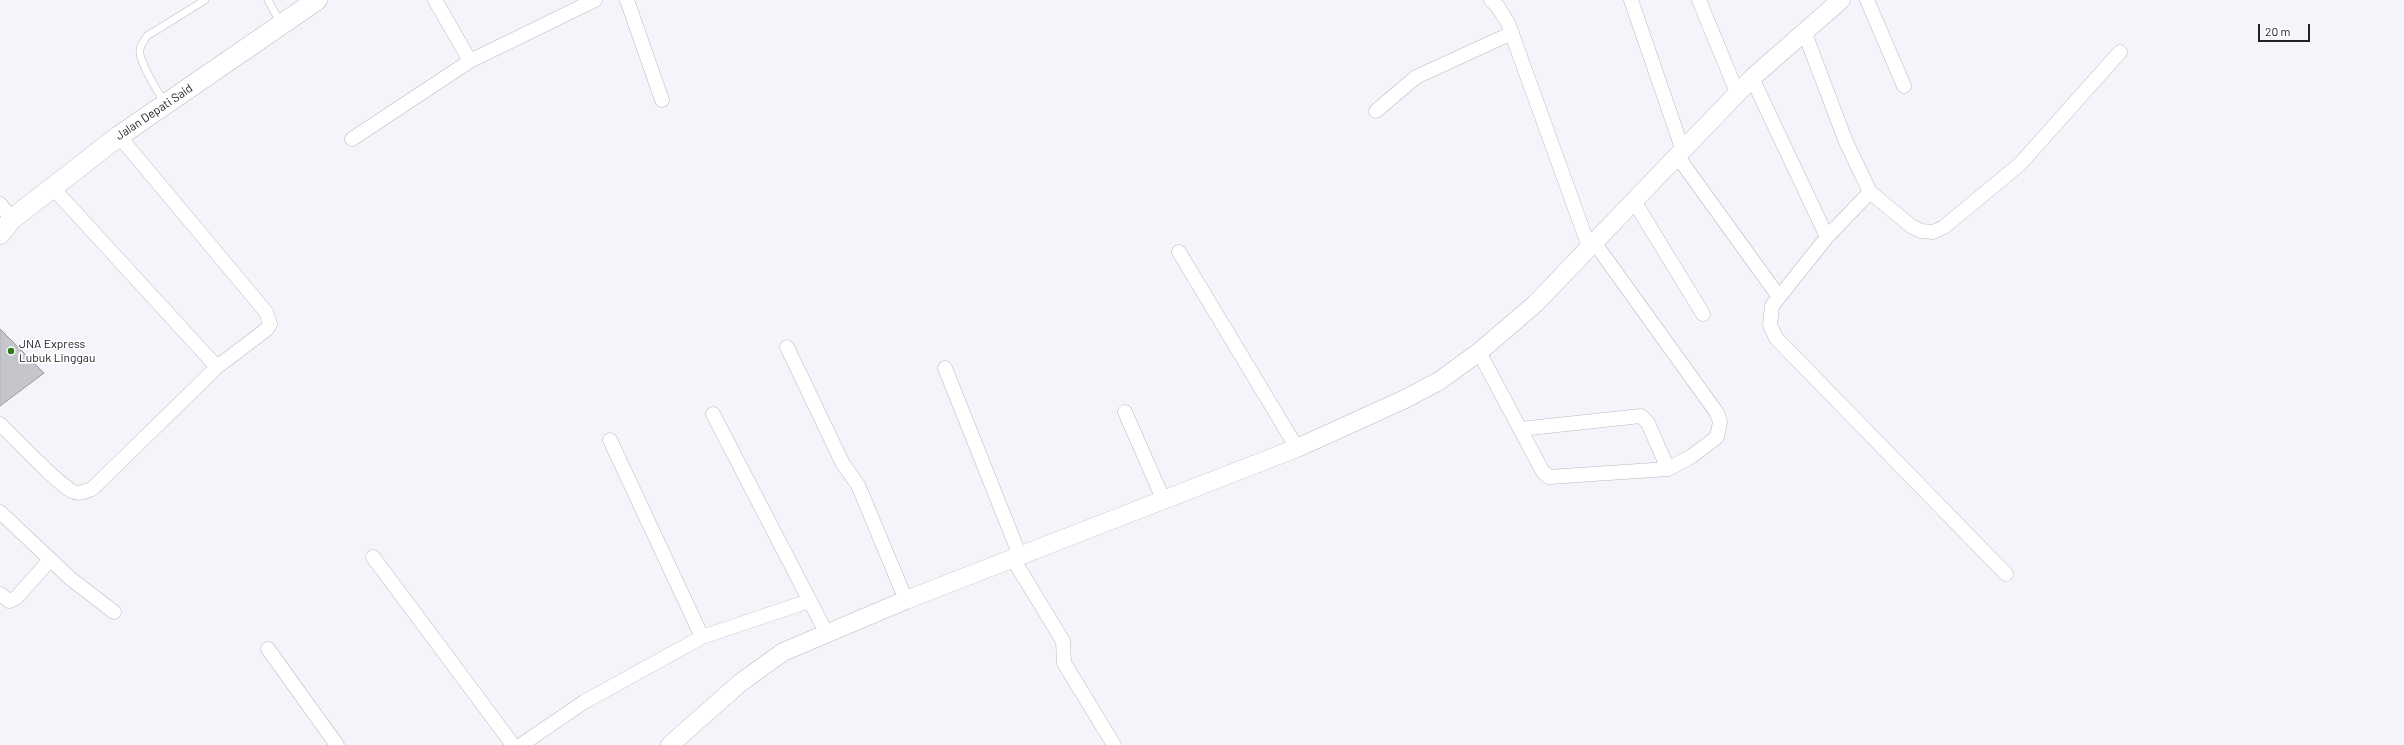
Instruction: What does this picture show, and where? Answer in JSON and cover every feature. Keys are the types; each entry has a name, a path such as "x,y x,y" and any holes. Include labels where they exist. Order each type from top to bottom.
{"main road":[{"name":"Jalan Depati Said","path":"4,219 52,187 119,136 317,0"}],"street":[{"path":"435,0 470,61"},
{"path":"352,139 470,61 596,0"},
{"path":"627,0 662,100"},
{"path":"1479,352 1520,430 1549,477 1556,479 1668,468 1692,456 1713,440 1719,432 1720,422 1716,413 1591,244 1512,34 1498,7 1491,0"},
{"path":"1631,0 1680,154 1779,297"},
{"path":"1699,0 1738,95"},
{"path":"670,745 762,666 783,652 906,600 1164,501 1297,448 1422,391 1479,352 1535,304 1591,244 1738,95 1752,78 1841,0"},
{"path":"1867,0 1904,86"},
{"path":"1804,32 1846,142 1870,192 1911,226 1921,231 1938,230 2020,164 2120,52"},
{"path":"1376,111 1416,77 1512,34"},
{"path":"1752,78 1827,237"},
{"path":"0,424 57,479 74,492 82,492 92,489 217,367 267,329 270,324 266,312 119,136"},
{"path":"52,187 217,367"},
{"path":"1870,192 1827,237 1772,306 1770,325 1776,338 2006,574"},
{"path":"1634,201 1703,314"},
{"path":"1179,252 1297,448"},
{"path":"787,347 843,464 858,485 906,600"},
{"path":"945,368 1016,558 1063,641 1064,663 1114,745"},
{"path":"1125,412 1164,501"},
{"path":"712,414 826,634"},
{"path":"1520,430 1641,416 1648,423 1668,468"},
{"path":"610,440 702,637"},
{"path":"0,512 50,560 114,612"},
{"path":"373,557 513,745"},
{"path":"0,594 9,601 16,598 50,560"},
{"path":"521,745 584,702 702,637 810,601"},
{"path":"268,649 337,745"}],"lane":[{"path":"165,104 142,60 140,50 142,44 148,36 205,0"},
{"path":"268,0 282,25"}],"building":[{"name":"JNA Express Lubuk Linggau","path":"0,329 44,373 0,406"}],"place":[{"name":"JNA Express Lubuk Linggau","path":"11,351"}]}
